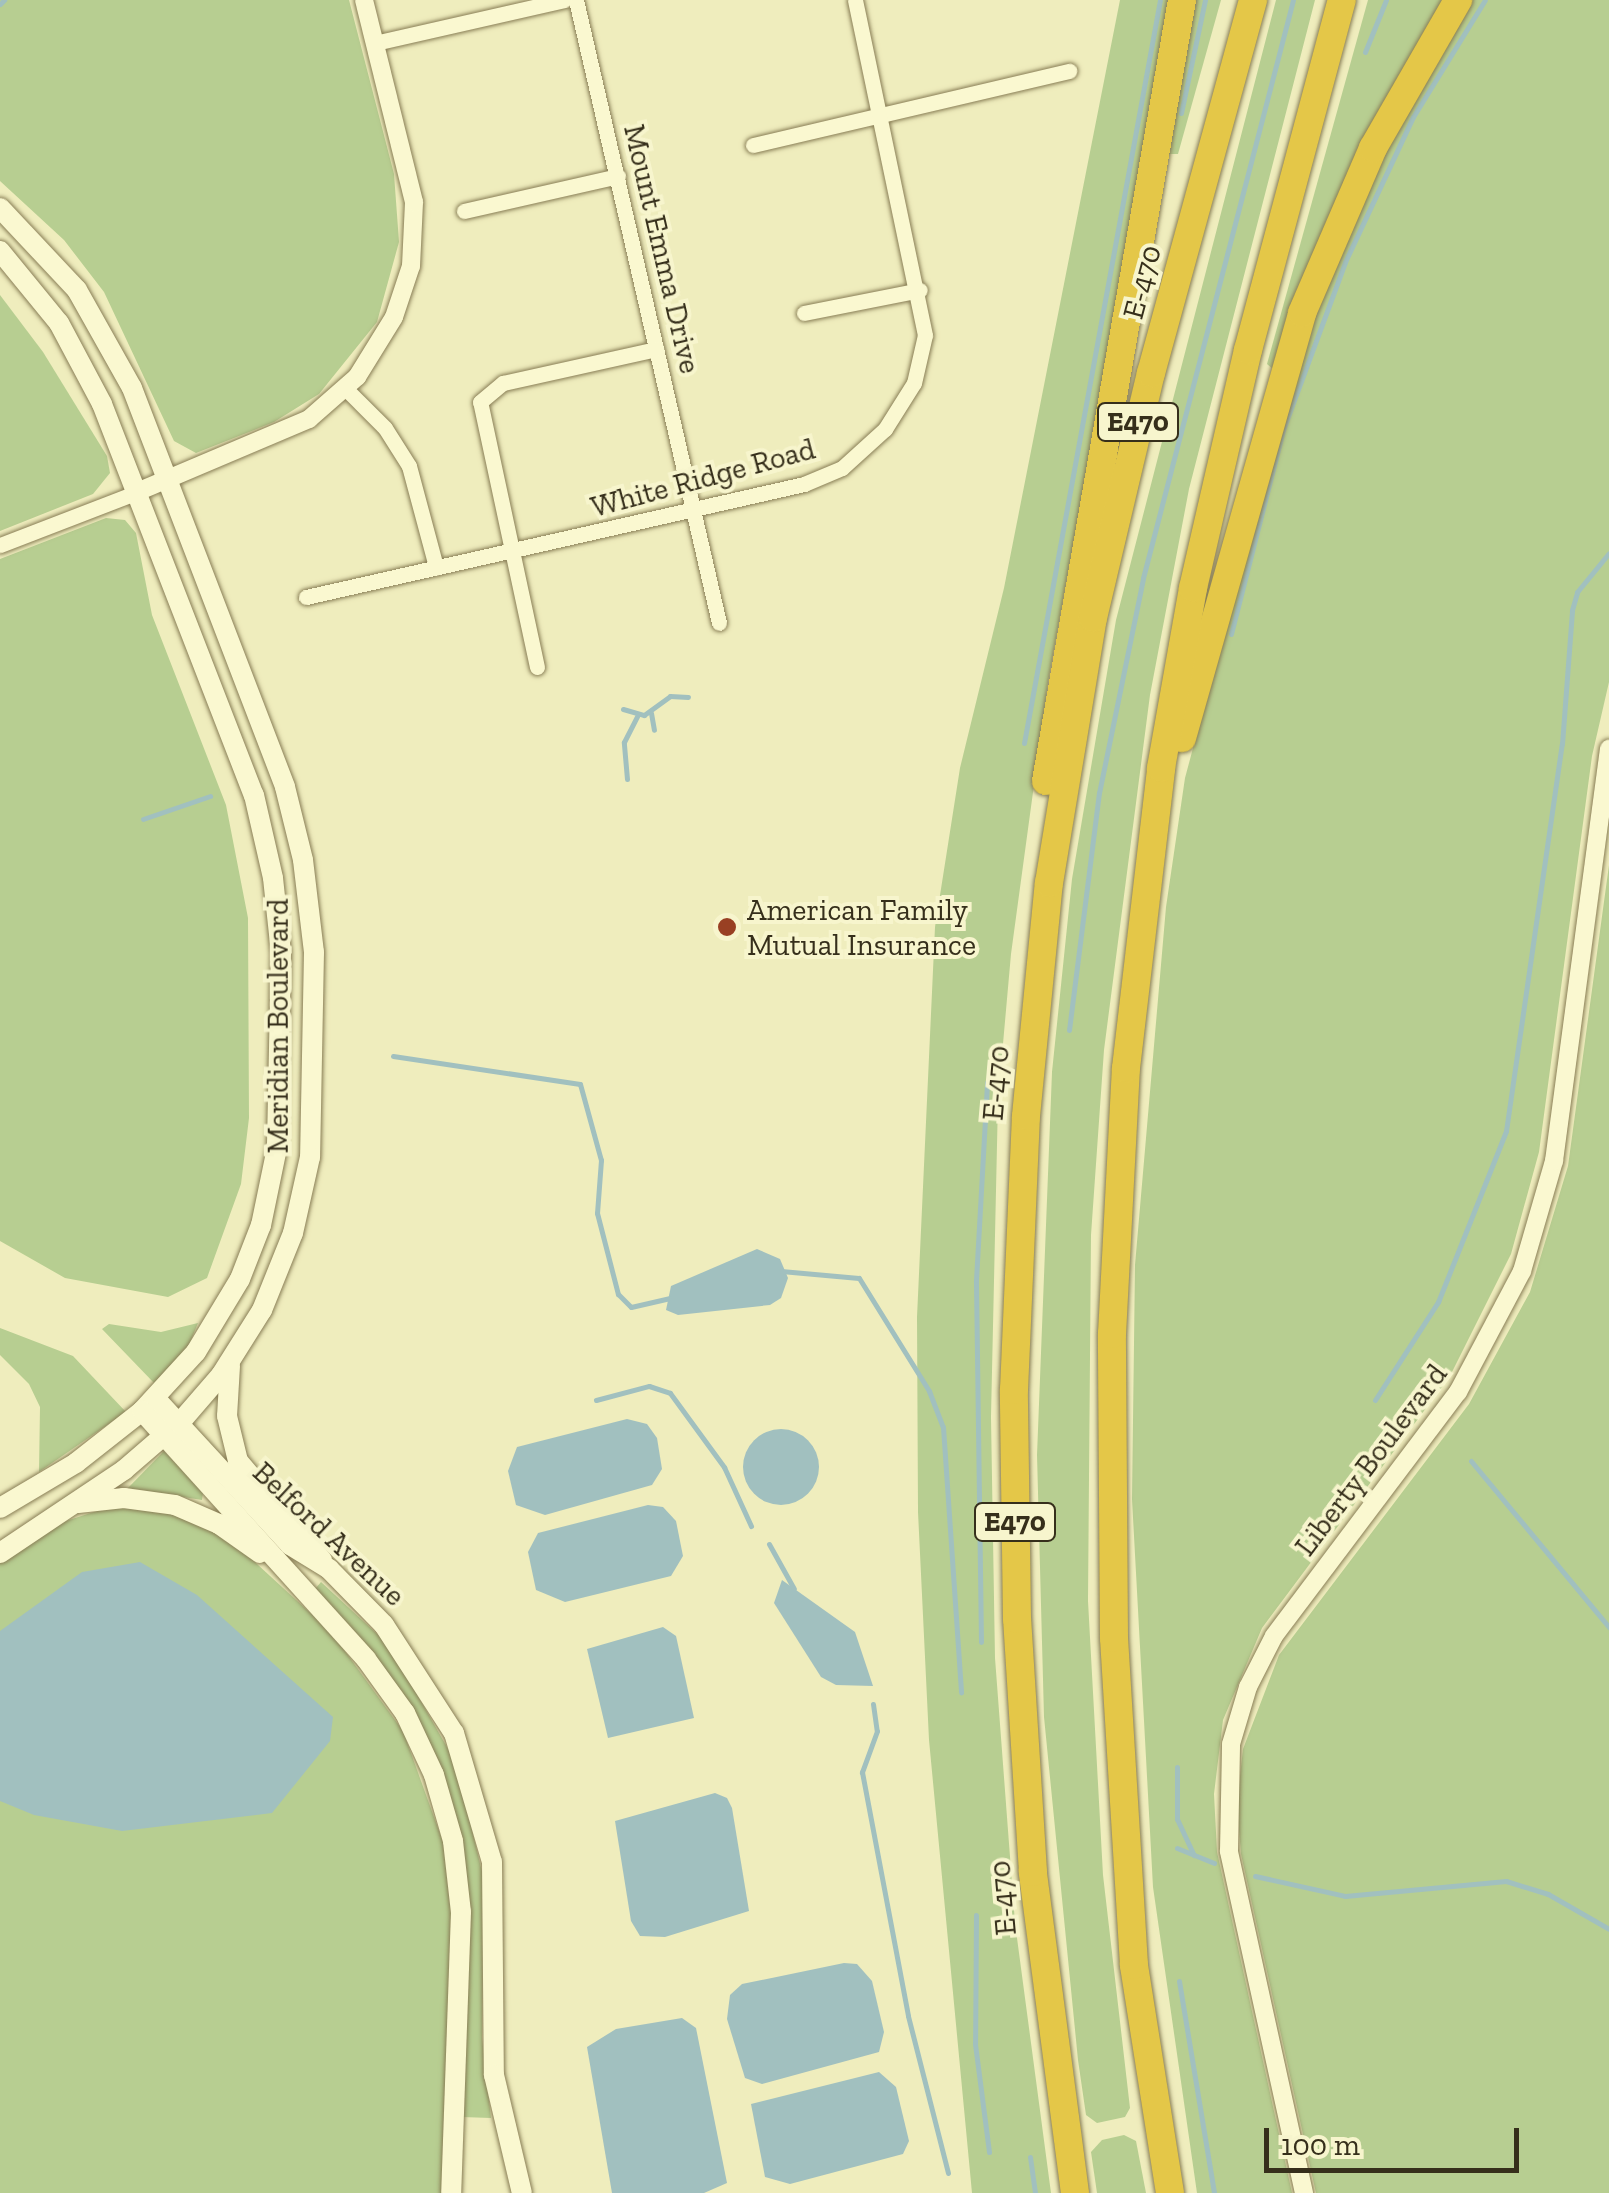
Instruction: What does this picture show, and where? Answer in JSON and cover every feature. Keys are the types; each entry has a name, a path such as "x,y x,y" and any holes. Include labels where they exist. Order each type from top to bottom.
{"highway":[{"path":"1054,850 1042,804 1182,0"},
{"name":"E-470","path":"1074,2193 1033,1872 1015,1558 1020,1196 1054,850 1110,536 1253,0"},
{"name":"E470","path":"1170,2193 1126,1883 1110,1514 1120,1156 1158,795 1223,452 1342,0"},
{"path":"1158,795 1184,735 1256,458 1309,292 1373,148 1458,0"}],"main road":[{"name":"Meridian Boulevard","path":"0,208 60,267 94,314 167,480 286,786 312,916 307,1176 278,1278 231,1361 169,1430 74,1503 0,1553"},
{"name":"Meridian Boulevard","path":"0,252 70,340 136,492 254,795 272,868 281,953 278,1135 263,1219 220,1316 148,1404 97,1448 0,1508"},
{"path":"231,1361 228,1416 238,1461 329,1569"},
{"name":"Belford Avenue","path":"148,1404 274,1561 395,1698 446,1814 461,1912 451,2193"},
{"name":"Belford Avenue","path":"169,1430 290,1544 329,1569 418,1670 476,1790 496,1897 494,2075 522,2193"},
{"path":"74,1503 124,1498 175,1505 219,1524 274,1561"}],"street":[{"path":"0,545 295,427 346,389 394,317 414,238 412,184 364,0"},
{"path":"375,43 564,0"},
{"name":"Mount Emma Drive","path":"576,0 719,623"},
{"name":"White Ridge Road","path":"306,597 512,554 820,479 885,429 914,383 924,352 920,290 855,0"},
{"path":"754,145 1069,71"},
{"path":"464,211 618,176"},
{"path":"804,313 920,290"},
{"path":"537,667 481,413 484,396 503,383 656,349"},
{"path":"346,389 384,428 408,466 436,568"},
{"name":"Liberty Boulevard","path":"1304,2193 1229,1851 1231,1744 1248,1687 1274,1636 1458,1392 1522,1271 1554,1161 1609,749"}],"green space":[{"path":"0,0 349,0 394,174 399,242 377,322 319,394 274,422 196,453 174,441 104,292 64,240 0,181"},
{"path":"1120,0 1172,0 1048,682 1011,954 998,1100 991,1417 995,1658 1015,1923 1051,2193 972,2193 929,1740 918,1512 917,1317 935,927 960,768 1004,588"},
{"path":"1191,0 1221,0 1178,154 1166,154"},
{"path":"1276,0 1315,0 1189,489 1150,695 1104,1050 1091,1235 1088,1601 1103,1875 1130,2108 1125,2117 1097,2123 1086,2115 1078,2060 1044,1717 1037,1455 1052,1072 1072,879 1116,620"},
{"path":"1368,0 1447,0 1273,369 1267,364"},
{"path":"1471,0 1609,0 1609,682 1592,756 1539,1152 1511,1254 1450,1376 1262,1628 1223,1720 1214,1794 1217,1852 1292,2193 1197,2193 1153,1887 1132,1499 1135,1265 1166,907 1185,778 1303,337 1382,152"},
{"path":"0,295 43,352 107,456 110,473 93,494 0,531"},
{"path":"106,518 125,520 136,533 152,615 226,805 248,918 249,1118 241,1184 207,1278 168,1297 65,1278 0,1241 0,559"},
{"path":"1609,865 1609,2193 1316,2193 1241,1854 1237,1804 1243,1749 1279,1655 1469,1404 1530,1292 1568,1166"},
{"path":"198,1323 189,1345 155,1384 102,1329 109,1324 161,1332"},
{"path":"0,1328 73,1356 126,1412 39,1472 40,1407 29,1384 0,1355"},
{"path":"164,1451 203,1492 202,1500 128,1488"},
{"path":"109,1507 175,1512 233,1542 331,1632 403,1731 443,1842 451,1914 442,2193 0,2193 0,1563 63,1522"},
{"path":"321,1582 389,1645 456,1763 484,1880 482,2038 491,2118 462,2117 470,1907 446,1782 402,1691 315,1589"},
{"path":"1124,2135 1136,2141 1146,2193 1097,2193 1091,2152 1102,2140"}],"water":[{"path":"757,1249 780,1259 788,1278 781,1298 770,1305 678,1315 666,1310 671,1286"},
{"path":"627,1419 647,1424 657,1438 662,1469 652,1485 545,1515 516,1505 508,1471 517,1447"},
{"path":"781,1429 808,1440 819,1467 808,1494 781,1505 754,1494 743,1467 754,1440"},
{"path":"648,1505 663,1507 676,1521 683,1556 671,1576 565,1602 536,1590 528,1552 538,1533"},
{"path":"140,1562 197,1595 333,1717 330,1741 272,1813 122,1831 34,1815 0,1801 0,1631 82,1572"},
{"path":"782,1580 855,1632 873,1686 836,1685 821,1677 774,1603"},
{"path":"663,1627 676,1636 694,1718 608,1738 587,1649"},
{"path":"715,1793 727,1798 732,1808 749,1911 665,1937 640,1936 631,1921 615,1821"},
{"path":"844,1963 857,1964 872,1981 884,2032 879,2052 762,2084 745,2078 727,2019 730,1995 742,1984"},
{"path":"682,2018 696,2028 727,2183 704,2193 612,2193 587,2047 616,2029"},
{"path":"879,2072 896,2087 909,2141 903,2154 790,2184 765,2177 751,2104"}],"waterway":[{"path":"0,4 4,0"},
{"path":"1024,743 1160,0"},
{"path":"1181,113 1205,0"},
{"path":"1069,1030 1099,793 1143,578 1293,0"},
{"path":"1365,52 1386,0"},
{"path":"1231,634 1283,430 1345,262 1413,117 1485,0"},
{"path":"1375,1400 1438,1302 1506,1131 1562,744 1572,610 1577,592 1609,553"},
{"path":"623,709 644,715 670,696 688,697"},
{"path":"651,713 654,730"},
{"path":"627,779 624,742 637,716"},
{"path":"143,819 210,796"},
{"path":"393,1056 580,1084 601,1160 597,1213 618,1294 631,1307 669,1298"},
{"path":"981,1642 976,1280 987,1082"},
{"path":"781,1271 859,1278 929,1391 943,1427 961,1692"},
{"path":"596,1400 649,1386 670,1393 724,1467 751,1526"},
{"path":"1471,1461 1609,1627"},
{"path":"769,1544 794,1589"},
{"path":"873,1704 877,1731 862,1772 908,2016 948,2173"},
{"path":"1177,1767 1177,1819 1194,1855"},
{"path":"1177,1848 1214,1863"},
{"path":"1255,1876 1345,1896 1506,1881 1548,1894 1609,1929"},
{"path":"976,1915 975,2044 989,2152"},
{"path":"1179,1981 1214,2193"},
{"path":"1030,2157 1035,2193"}],"place":[{"name":"American Family Mutual Insurance","path":"727,927"}]}
